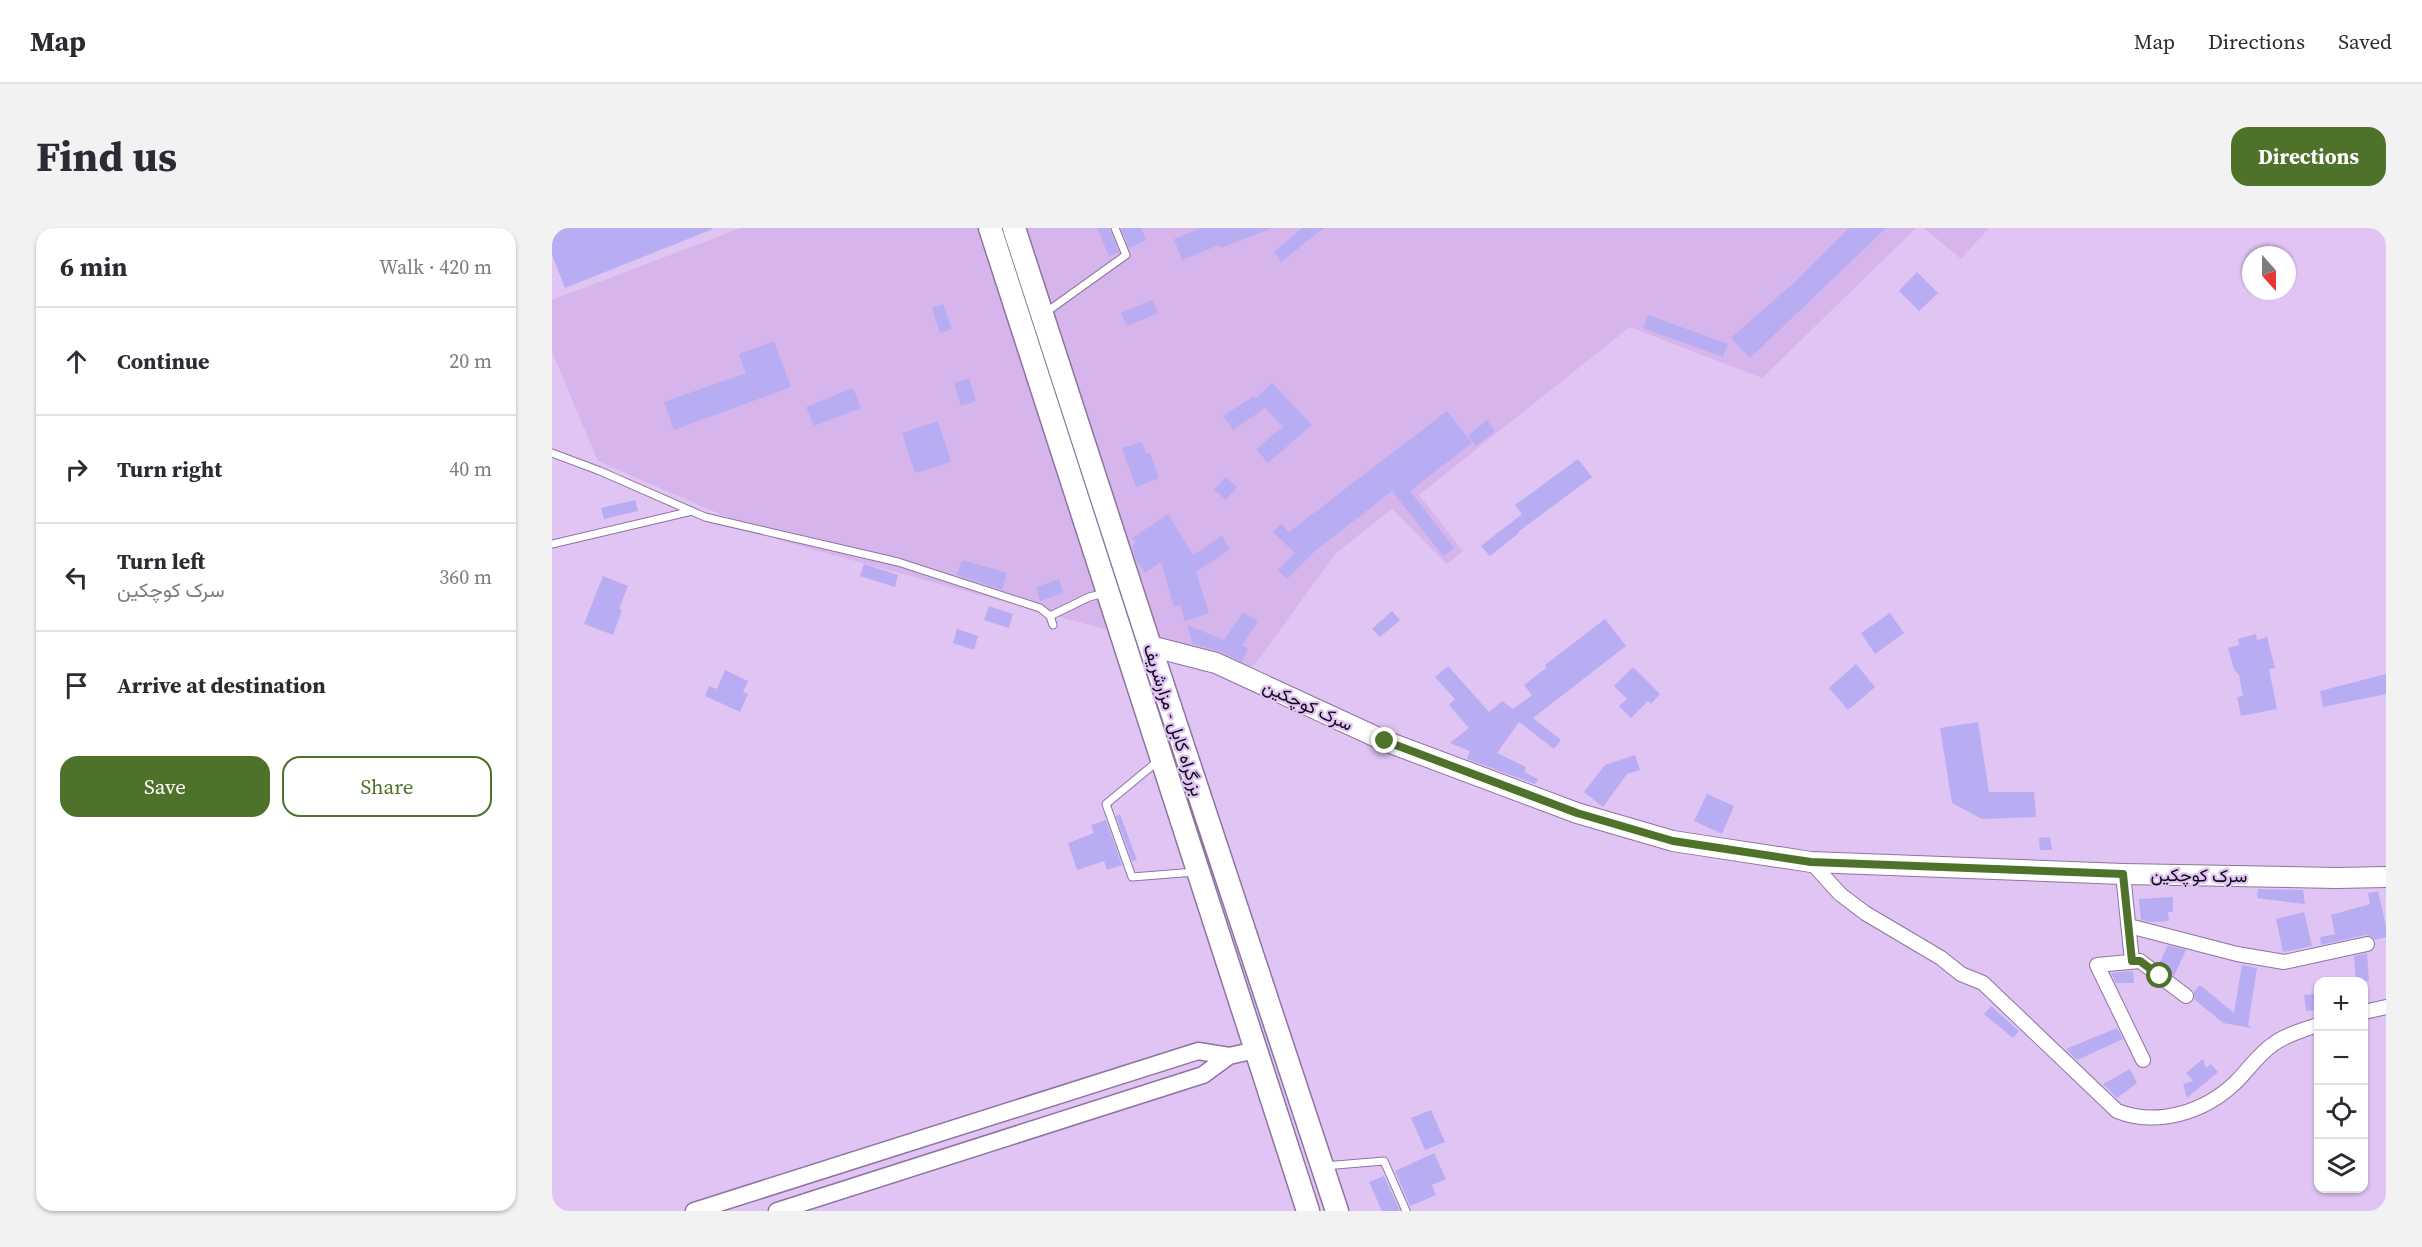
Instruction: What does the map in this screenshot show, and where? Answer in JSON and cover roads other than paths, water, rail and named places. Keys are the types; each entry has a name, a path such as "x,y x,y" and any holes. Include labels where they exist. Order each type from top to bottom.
{"highway":[{"name":"بزرگراه کابل - مزارشریف","path":"990,228 1308,1211"},
{"name":"بزرگراه کابل - مزارشریف","path":"1014,228 1337,1211"}],"main road":[{"name":"سرک کوچکین","path":"1150,646 1216,663 1385,741 1577,813 1673,841 1811,862 2123,874 2386,877"}],"street":[{"path":"1811,862 1840,894 1865,913 1941,958 1961,974 1983,983 2117,1111 2132,1117 2170,1117 2208,1104 2234,1084 2271,1045 2314,1027"},
{"path":"2123,874 2132,961"},
{"path":"2129,926 2237,954 2284,962 2367,944"},
{"path":"2143,1060 2097,967 2099,964 2140,961 2186,996"},
{"path":"2368,1011 2386,1007"},
{"path":"694,1211 1198,1051 1229,1056 1256,1050"},
{"path":"777,1211 1203,1075 1229,1056"}],"lane":[{"path":"1043,315 1126,255 1115,228"},
{"path":"552,453 600,471 705,517 898,562 1040,608 1050,616 1053,625"},
{"path":"552,544 692,511"},
{"path":"1050,616 1089,597 1109,592"},
{"path":"1162,758 1106,804 1132,877 1198,872"},
{"path":"1323,1166 1384,1161 1406,1211"}]}
